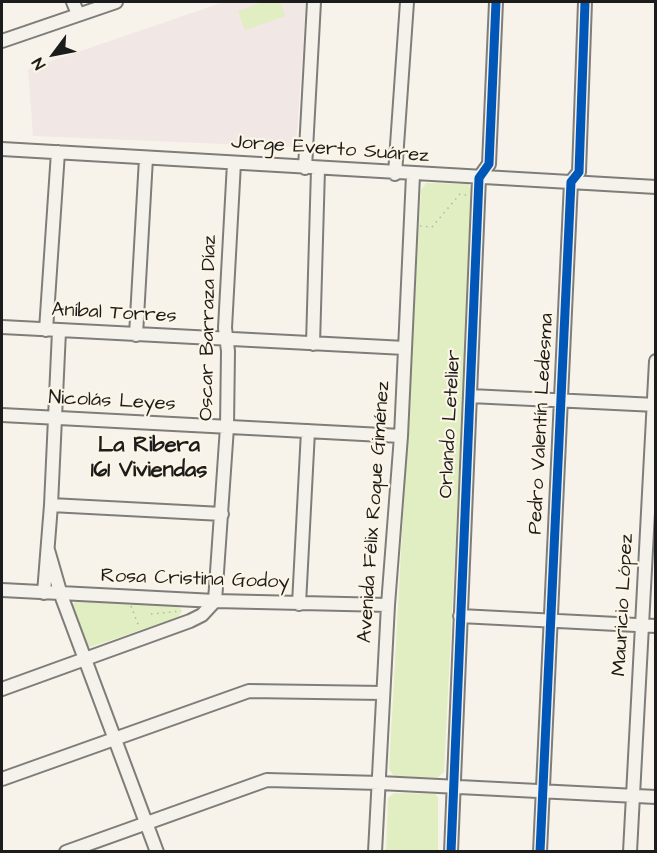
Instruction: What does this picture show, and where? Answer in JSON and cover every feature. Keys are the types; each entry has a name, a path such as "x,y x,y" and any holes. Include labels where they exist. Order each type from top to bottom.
{"street":[{"path":"74,2 78,14"},
{"path":"2,41 116,2"},
{"path":"305,168 314,2"},
{"path":"395,174 407,2"},
{"name":"Orlando Letelier","path":"451,852 479,177 489,164 496,2"},
{"name":"Pedro Valentín Ledesma","path":"540,852 571,182 579,172 585,2"},
{"name":"Jorge Everto Suárez","path":"2,149 395,174 656,187"},
{"path":"46,330 58,152"},
{"path":"136,335 146,158"},
{"name":"Oscar Barraza Díaz","path":"215,601 226,427 227,340 225,328 234,163"},
{"path":"313,344 318,169"},
{"name":"Avenida Félix Roque Giménez","path":"375,852 388,605 401,436 413,175"},
{"name":"Aníbal Torres","path":"2,327 405,348"},
{"path":"44,593 51,505 59,331"},
{"name":"Mauricio López","path":"630,852 632,796 649,626 656,361"},
{"path":"470,396 655,405"},
{"name":"Nicolás Leyes","path":"2,415 401,436"},
{"path":"298,604 308,431"},
{"path":"51,505 222,514"},
{"path":"48,550 61,595 157,852"},
{"name":"Rosa Cristina Godoy","path":"2,590 61,595 215,601 388,605"},
{"path":"2,685 86,660 190,621 202,615 215,601"},
{"path":"460,616 649,626"},
{"path":"2,779 249,691 383,693"},
{"path":"66,852 267,780 380,783 656,797"}],"path":[{"path":"419,226 432,227 460,194 473,196"},
{"path":"130,603 140,631"},
{"path":"151,614 182,611"}],"shaded area":[{"path":"224,2 306,2 296,147 33,136 28,69"}],"green space":[{"path":"263,2 280,2 285,16 245,30 238,11"},
{"path":"426,183 468,184 473,194 444,772 437,778 394,776 389,769 421,190"},
{"path":"78,599 178,605 182,611 178,617 91,647 87,645 72,605"},
{"path":"394,793 435,794 438,797 438,851 386,851 388,798"}],"cycle path":[{"path":"451,852 479,178 489,164 496,2"},
{"path":"540,852 571,182 579,172 585,2"}],"district":[{"name":"La Ribera 161 Viviendas","path":"149,458"}]}
